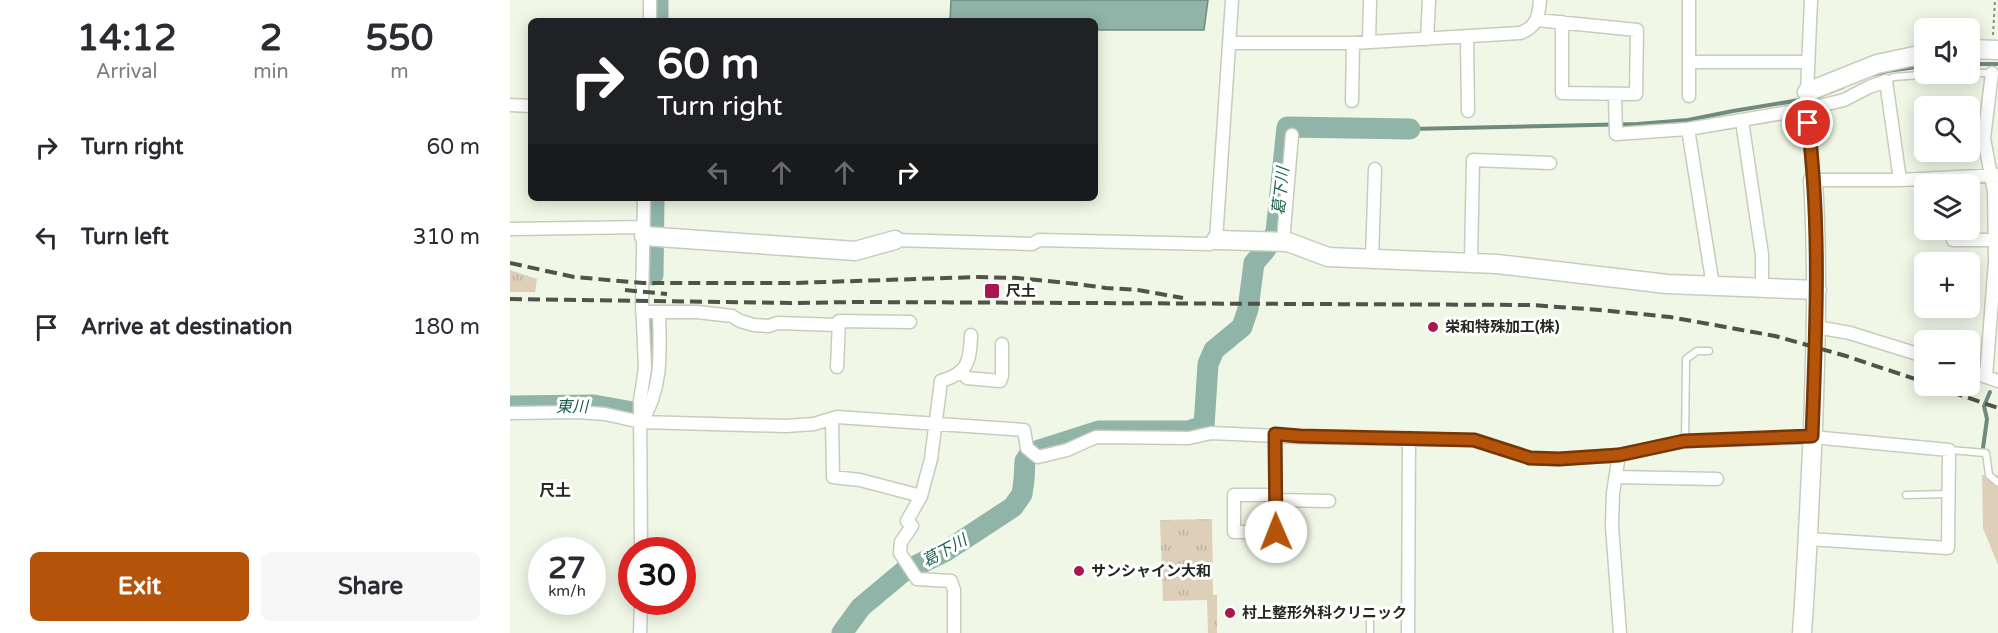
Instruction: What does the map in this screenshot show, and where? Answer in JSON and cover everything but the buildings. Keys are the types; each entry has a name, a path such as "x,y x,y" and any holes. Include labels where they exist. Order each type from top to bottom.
{"street":[{"path":"650,0 650,18"},
{"path":"1216,240 1232,0"},
{"path":"1369,42 1370,0"},
{"path":"1427,39 1429,0"},
{"path":"1230,43 1353,43 1520,33 1533,26 1537,20 1540,0"},
{"path":"1689,0 1689,96"},
{"path":"1802,633 1809,538 1817,290 1807,100 1811,0"},
{"path":"1537,20 1562,22 1637,30 1636,94 1562,93 1562,22"},
{"path":"1467,37 1468,111"},
{"path":"1352,101 1353,43"},
{"path":"1980,49 1995,50"},
{"path":"1615,94 1616,134 1688,129 1742,121 1807,100 1877,64 1914,56"},
{"path":"1689,62 1808,62"},
{"path":"1992,73 1984,138 1994,175 1997,261 1992,379"},
{"path":"1807,100 1844,100 1886,81 1900,180"},
{"path":"510,105 528,106"},
{"path":"1742,121 1762,255 1762,288"},
{"path":"1688,129 1713,286"},
{"path":"1283,242 1293,135"},
{"path":"1471,262 1473,160 1550,163"},
{"path":"1372,258 1375,169"},
{"path":"1813,180 1900,180 1994,175"},
{"path":"641,537 640,401 645,368 642,312 647,234 644,201"},
{"path":"510,229 647,234 855,250 896,240 1032,244 1039,240 1210,244 1216,240 1264,241 1283,242 1328,257 1471,262 1639,282 1817,290"},
{"path":"1980,240 1995,240"},
{"path":"642,312 696,312 732,316 740,321 769,326 777,323 839,325"},
{"path":"641,422 650,408 655,392 660,346 659,313"},
{"path":"837,367 839,321 910,322"},
{"path":"1816,327 1850,333 1914,353"},
{"path":"954,633 954,590 951,582 916,579 900,553 901,542 912,526 907,521 921,496 931,459 940,381 962,372 968,362 970,335"},
{"path":"962,372 967,378 1000,381 1002,344"},
{"path":"510,413 596,413 641,422 786,426 814,424 837,417 1024,430 1027,448 1038,457 1067,450 1096,437 1189,438 1211,433 1474,440 1530,458 1559,459 1619,455 1684,441 1812,436 1949,450 1948,548 1809,538"},
{"path":"832,419 833,477 860,480 921,496"},
{"path":"1275,434 1276,532"},
{"path":"1408,633 1409,438"},
{"path":"1619,455 1613,494 1612,526 1620,633"},
{"path":"1616,477 1717,479"},
{"path":"1298,532 1234,532 1234,495 1329,501"},
{"path":"640,633 641,615"}],"lane":[{"path":"1980,73 1992,73"},
{"path":"1886,81 1893,77 1914,75"},
{"path":"1684,441 1686,359 1697,351 1709,351"},
{"path":"1949,450 1986,453 1989,475 1997,482"},
{"path":"1906,495 1948,494"},
{"path":"1370,611 1370,633"}],"path":[{"path":"1995,0 1995,50"}],"green space":[{"path":"510,270 537,279 535,292 510,292"},
{"path":"1982,475 1998,475 1998,565 1983,528"},
{"path":"1212,519 1213,595 1217,595 1217,633 1208,633 1207,600 1163,601 1160,520"}],"water":[{"path":"951,0 1208,0 1204,30 1098,30 1098,18 950,18"}],"waterway":[{"name":"東川","path":"658,0 658,18"},
{"name":"葛下川","path":"1980,64 1998,64"},
{"name":"葛下川","path":"1872,75 1914,67"},
{"name":"葛下川","path":"1817,97 1843,87"},
{"name":"葛下川","path":"1410,129 1637,124 1688,120 1806,99"},
{"name":"葛下川","path":"842,633 861,607 903,572 946,551 1013,507 1022,494 1025,461 1030,453 1099,431 1188,431 1204,426 1208,364 1214,350 1242,327 1248,309 1254,263 1276,232 1287,127 1410,129"},
{"name":"東川","path":"653,275 654,201"},
{"name":"東川","path":"646,403 652,382 652,317"},
{"path":"1983,448 1987,419 1984,406 1990,392"},
{"name":"東川","path":"510,406 594,405 633,412"}],"railway":[{"path":"510,263 574,277 643,283 793,283 978,277 1018,278 1138,290 1183,298"},
{"path":"625,290 667,294"},
{"path":"510,299 791,303 1531,305 1670,317 1775,336 1914,379"},
{"path":"1963,396 1998,408"}],"place":[{"name":"尺土","path":"992,291"},
{"name":"栄和特殊加工(株)","path":"1433,327"},
{"name":"サンシャイン大和","path":"1079,571"},
{"name":"村上整形外科クリニック","path":"1230,613"}],"district":[{"name":"尺土","path":"555,490"}],"route":[{"path":"1276,532 1275,434 1474,440 1530,458 1559,459 1619,455 1684,441 1812,436 1817,244 1808,123"}]}
